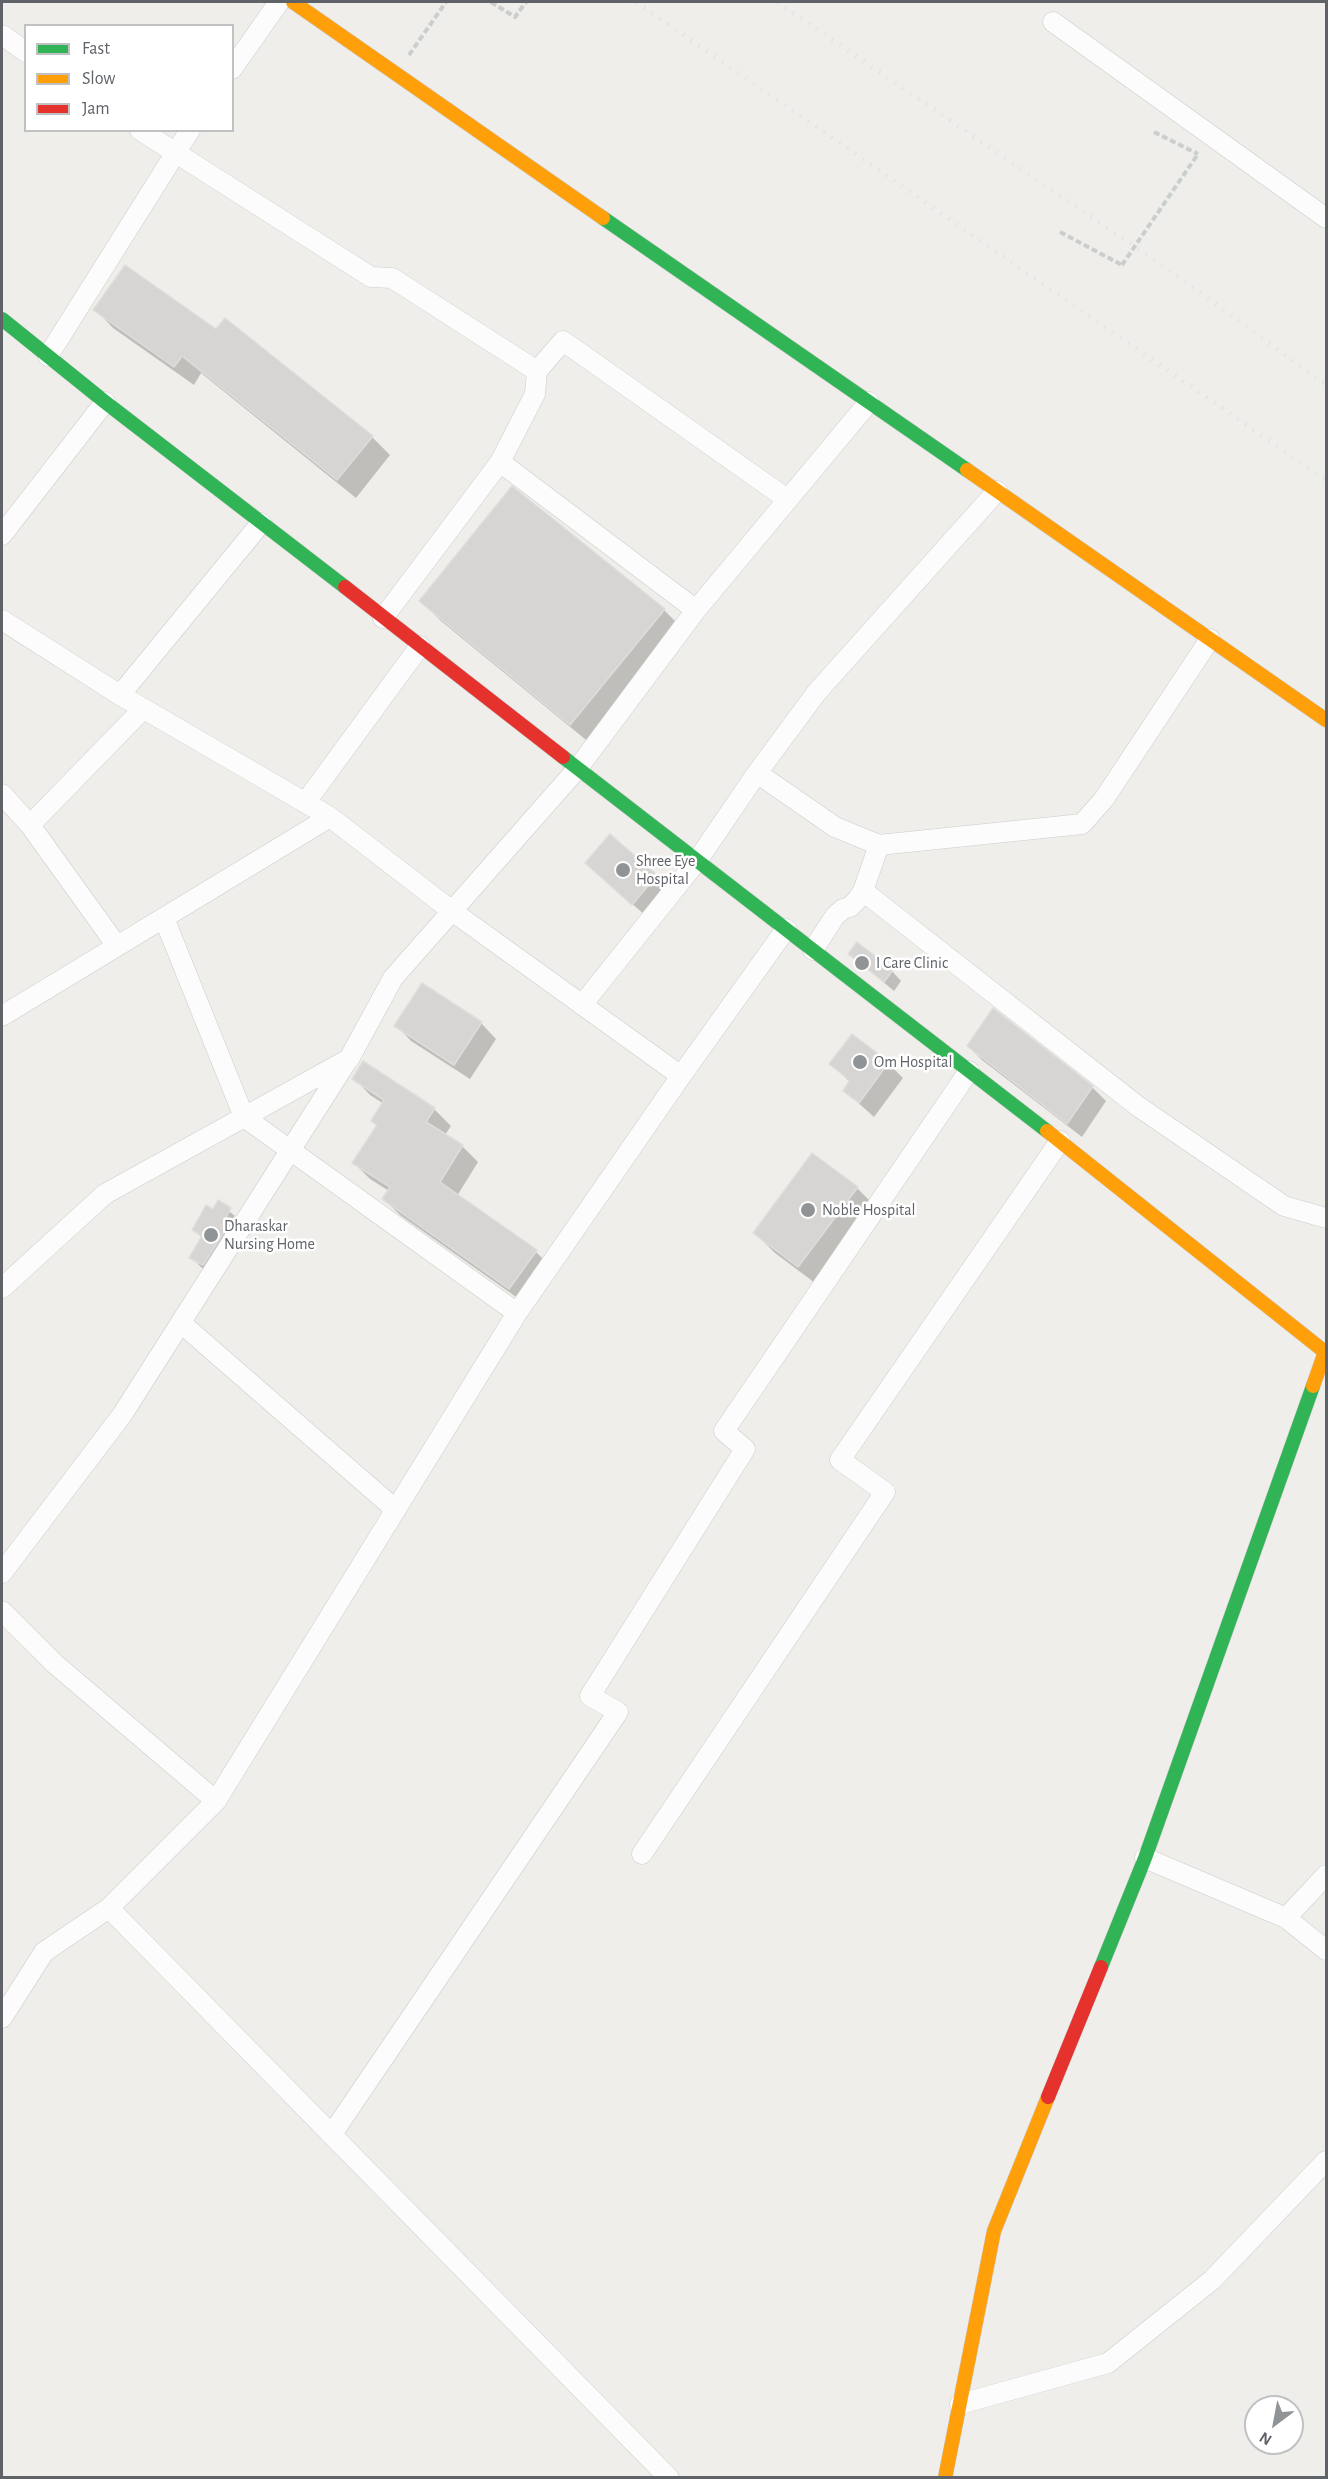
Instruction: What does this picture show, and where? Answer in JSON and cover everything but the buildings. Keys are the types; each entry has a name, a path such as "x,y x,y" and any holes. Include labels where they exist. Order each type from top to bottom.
{"main road":[{"path":"293,2 1326,720"},
{"path":"2,320 1326,1350 1145,1858 994,2231 945,2478"}],"street":[{"path":"234,66 279,2"},
{"path":"1053,22 1326,218"},
{"path":"2,35 24,51"},
{"path":"143,132 174,154 371,277 392,278 537,371"},
{"path":"48,356 189,132"},
{"path":"383,618 500,462 535,394 537,371 563,340 787,499"},
{"path":"2,535 105,402"},
{"path":"2,1573 122,1415 349,1059 393,978 578,768 696,610 869,402"},
{"path":"500,462 696,610"},
{"path":"582,1005 697,861 757,773 818,692 997,491"},
{"path":"120,695 261,523"},
{"path":"2,621 120,695 330,817 452,911 681,1076"},
{"path":"757,773 835,828 879,845 1082,824 1104,799 1210,639"},
{"path":"305,803 420,646"},
{"path":"30,825 143,708"},
{"path":"2,794 30,825 117,946"},
{"path":"2,1016 330,817"},
{"path":"813,950 835,915 850,907 863,891 879,845"},
{"path":"863,891 1139,1107 1284,1206 1326,1218"},
{"path":"164,918 244,1117 517,1313"},
{"path":"2,2018 44,1952 109,1908 216,1801 517,1313 786,929"},
{"path":"2,1288 105,1194 349,1059"},
{"path":"332,2134 618,1712 590,1696 745,1449 724,1431 969,1071"},
{"path":"642,1854 885,1492 840,1460 1060,1141"},
{"path":"181,1323 396,1510"},
{"path":"2,1611 55,1664 216,1801"},
{"path":"1145,1858 1286,1918 1326,1950"},
{"path":"1286,1918 1326,1875"},
{"path":"109,1908 669,2478"},
{"path":"960,2404 1108,2363 1212,2280 1326,2161"}],"path":[{"path":"396,73 446,2"},
{"path":"491,2 515,17 526,2"},
{"path":"1060,232 1122,265 1198,153 1154,132"}],"railway":[{"path":"636,2 1326,480"},
{"path":"777,2 1175,274 1326,385"}],"traffic: fast":[{"path":"603,218 967,470"},
{"path":"2,319 105,402 345,587"},
{"path":"563,757 1047,1131"},
{"path":"1101,1967 1145,1858 1313,1386"}],"traffic: slow":[{"path":"293,2 603,218"},
{"path":"967,470 1326,720"},
{"path":"1047,1131 1325,1352 1313,1386"},
{"path":"945,2478 994,2231 1048,2097"}],"traffic: jam":[{"path":"345,587 563,757"},
{"path":"1048,2097 1101,1967"}],"place":[{"name":"Shree Eye Hospital","path":"623,870"},
{"name":"I Care Clinic","path":"862,963"},
{"name":"Om Hospital","path":"860,1062"},
{"name":"Noble Hospital","path":"808,1210"},
{"name":"Dharaskar Nursing Home","path":"211,1235"}]}
